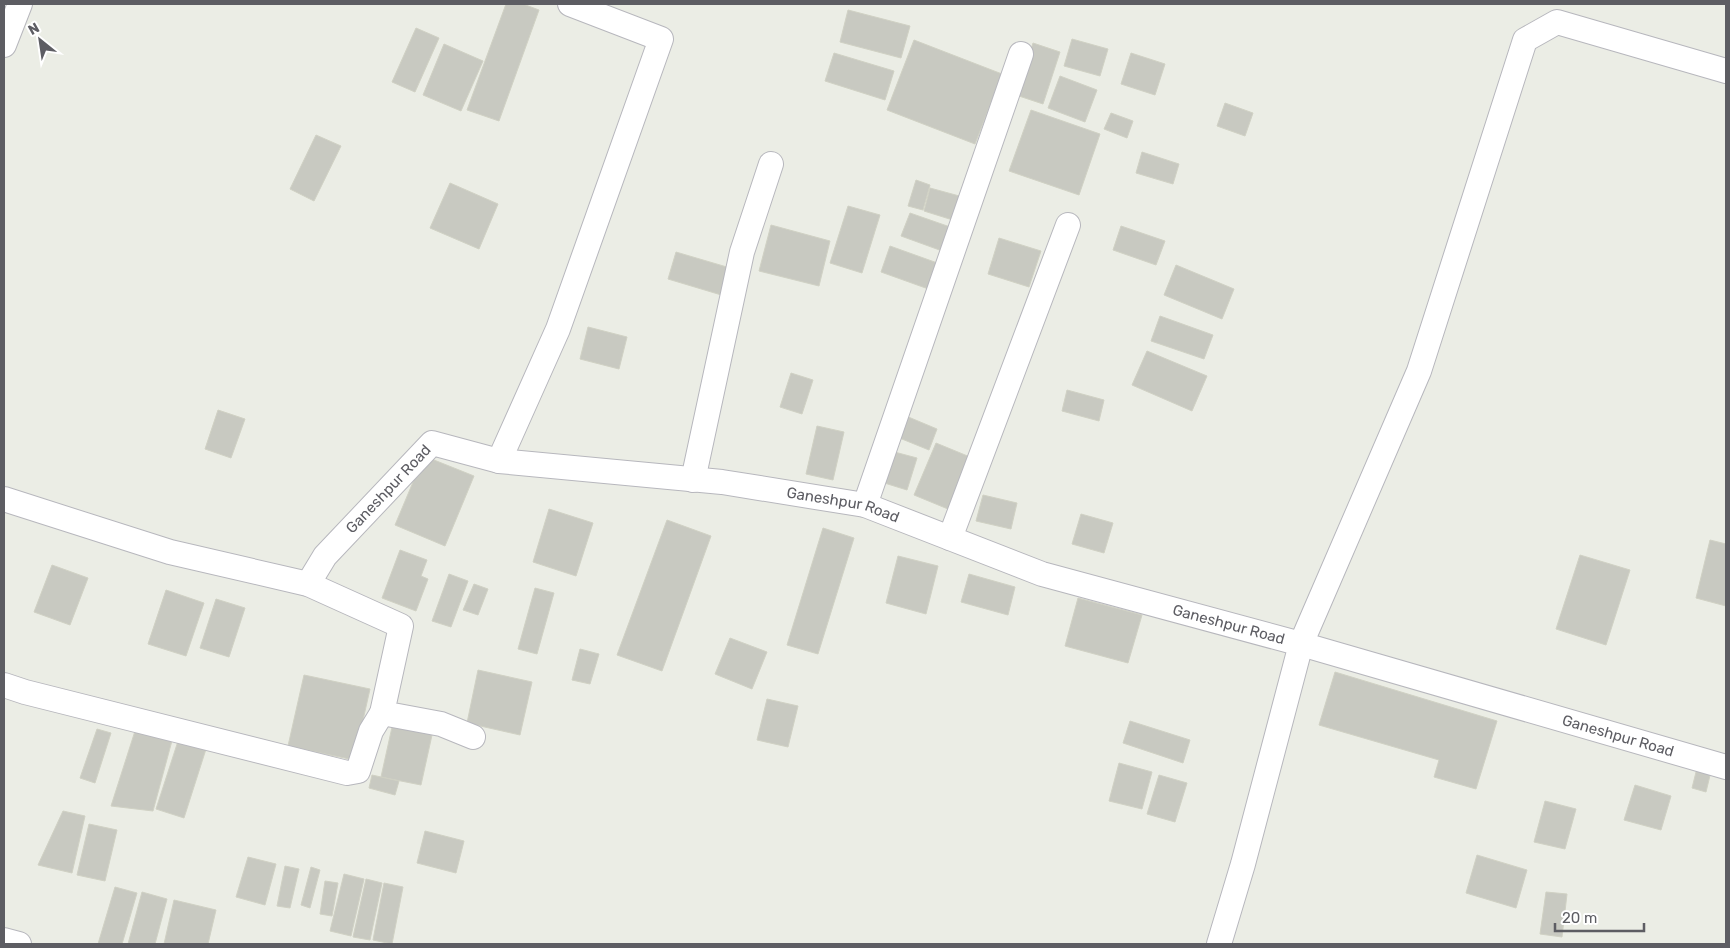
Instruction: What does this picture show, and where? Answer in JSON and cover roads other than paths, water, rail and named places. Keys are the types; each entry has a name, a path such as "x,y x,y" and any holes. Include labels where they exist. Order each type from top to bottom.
{"street":[{"path":"4,45 20,4"},
{"path":"499,461 558,329 661,39 570,4"},
{"path":"1219,944 1243,864 1300,644 1419,371 1525,40 1557,22 1726,71"},
{"path":"865,506 1022,54"},
{"path":"693,480 742,252 770,164"},
{"path":"950,538 1068,225"},
{"name":"Ganeshpur Road","path":"308,584 325,556 432,443 499,461 722,482 865,506 1042,574 1300,644 1726,764"},
{"path":"4,499 170,552 308,584 401,626 382,713 371,731 358,771 347,772 25,692 4,684"},
{"path":"382,713 441,724 473,737"},
{"path":"4,940 19,944"}]}
